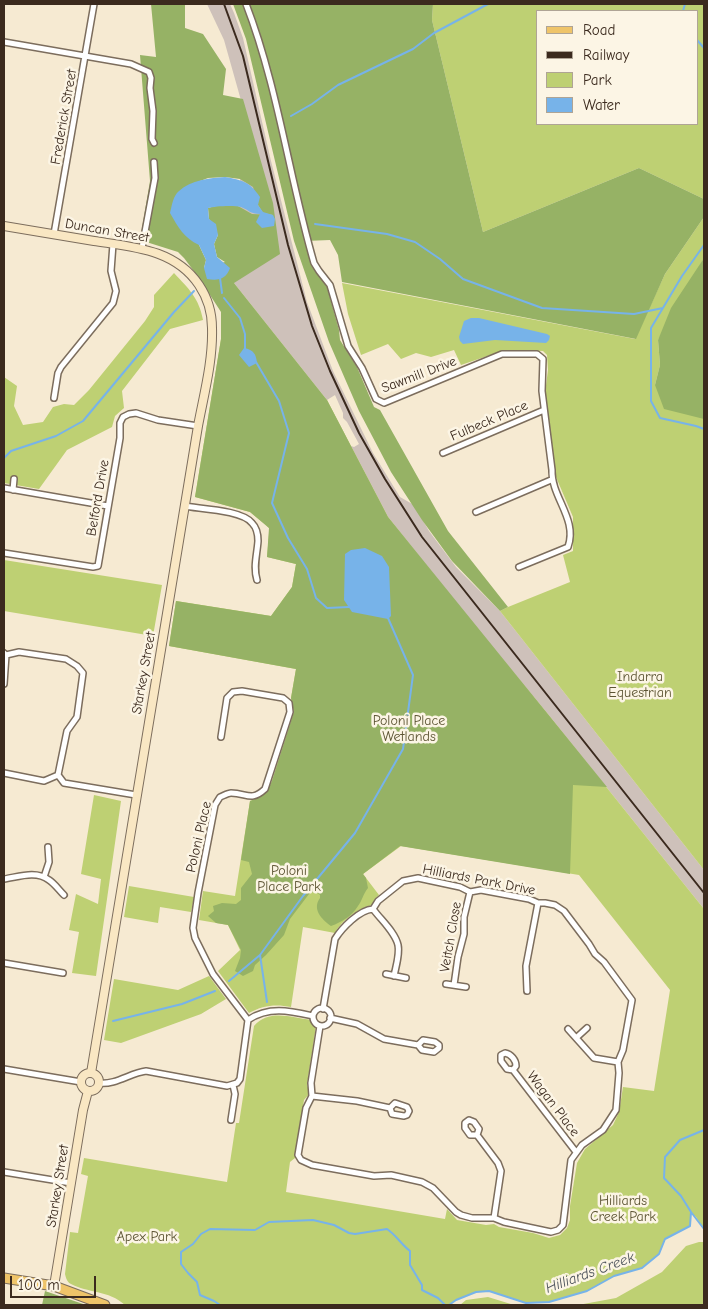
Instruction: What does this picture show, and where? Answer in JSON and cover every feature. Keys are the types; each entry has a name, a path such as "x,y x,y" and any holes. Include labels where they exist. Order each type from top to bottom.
{"main road":[{"path":"4,1278 54,1286 105,1305"}],"street":[{"name":"Frederick Street","path":"54,234 94,4"},
{"name":"Sawmill Drive","path":"246,4 257,33 272,88 314,262 330,285 348,346 362,368 376,399 384,403 502,354 536,354 543,359 542,391 552,480 568,518 570,538 568,547 519,567"},
{"path":"4,42 131,64 149,72 153,110 152,139 154,143"},
{"path":"142,248 155,178 154,162"},
{"name":"Duncan Street","path":"4,226 142,248 178,263 196,281"},
{"path":"54,398 58,373 61,367 113,303 116,291 111,271 113,244"},
{"name":"Starkey Street","path":"91,1073 184,506 209,371 212,328 206,298 196,281"},
{"name":"Fulbeck Place","path":"443,452 544,410"},
{"name":"Belford Drive","path":"4,553 94,568 98,566 120,438 120,423 123,417 129,414 136,414 158,420 198,426"},
{"path":"13,490 14,478"},
{"path":"476,512 552,480"},
{"path":"4,488 108,506"},
{"path":"184,506 235,514 251,521 256,530 258,540 254,570 257,580"},
{"path":"4,684 5,654 19,652 66,659 77,666 83,674 77,717 67,731 58,775 64,783 136,795"},
{"name":"Poloni Place","path":"220,737 227,698 233,692 242,691 284,698 289,703 290,712 265,788 260,794 250,797 231,793 220,797 215,805 193,928 195,938 213,974 248,1020"},
{"path":"4,773 44,781 58,775"},
{"path":"44,877 49,862 48,847"},
{"path":"4,879 29,875 44,877 64,895"},
{"name":"Hilliards Park Drive","path":"323,1009 335,939 341,930 366,910 373,909 378,901 403,881 418,878 460,887 470,892 481,890 529,899 538,904 555,905 564,911 632,1000 623,1050 618,1062 618,1084 614,1116 603,1130 576,1152"},
{"name":"Veitch Close","path":"454,985 464,934 464,917 470,892"},
{"path":"527,991 526,966 538,904"},
{"path":"373,909 394,936 398,945 394,976"},
{"path":"4,963 63,974"},
{"path":"386,974 406,978"},
{"name":"Veitch Close","path":"446,984 466,987"},
{"path":"323,1009 329,1013 330,1018 328,1023 320,1026 315,1024 313,1016 316,1011 323,1009"},
{"path":"99,1083 108,1084 137,1072 146,1071 227,1086 233,1085 240,1079 248,1020 257,1014 271,1010 313,1016"},
{"path":"330,1018 357,1024 384,1039 418,1045"},
{"path":"320,1026 311,1083 312,1096 306,1108 298,1155 304,1163 374,1176 391,1175 422,1182 433,1188 456,1212 472,1218 494,1218 551,1232 558,1230 563,1225 571,1160 576,1152"},
{"path":"576,1038 587,1028"},
{"path":"568,1029 594,1058 618,1062"},
{"path":"4,1069 81,1082"},
{"name":"Wagan Place","path":"513,1070 576,1152"},
{"path":"91,1073 98,1077 99,1083 97,1089 88,1091 82,1088 81,1082 83,1076 91,1073"},
{"path":"231,1120 235,1094 233,1085"},
{"name":"Starkey Street","path":"54,1286 88,1091"},
{"path":"312,1096 357,1101 390,1108"},
{"path":"477,1135 498,1163 501,1171 494,1218"},
{"path":"4,1172 71,1183"}],"shaded area":[{"path":"207,4 230,4 234,13 243,38 271,161 307,302 333,371 373,453 400,497 414,505 429,531 456,567 500,611 704,870 704,909 388,517 351,446 354,447 359,444 343,418 343,413 335,395 327,400 234,283 244,111 224,40"}],"green space":[{"name":"Poloni Place Wetlands","path":"151,4 185,4 185,28 203,34 226,69 223,95 243,99 273,203 280,254 234,283 327,400 388,517 607,787 573,785 570,874 400,846 363,874 368,888 356,910 350,916 331,926 321,917 317,910 320,895 315,891 309,894 290,919 284,935 255,965 253,971 243,976 235,971 241,950 228,925 216,923 208,916 214,911 213,906 222,903 236,904 241,900 241,888 252,874 249,862 241,860 250,801 264,794 272,781 294,712 291,698 296,669 169,646 176,601 271,616 292,587 296,564 267,557 269,528 250,512 195,497 221,339 221,312 199,278 178,252 140,240 150,181 140,55 156,57","holes":["225,177 240,179 253,187 258,205 263,213 273,215 252,214 238,206 215,206 208,208 209,219 218,235 214,244 217,257 225,262 204,268 206,260 199,245 190,185 208,178"]},
{"path":"233,4 433,4 432,20 483,232 639,168 704,199 704,217 665,274 636,339 342,282 338,255 330,240 305,241 311,265 327,287 340,340 357,367 374,407 380,410 448,531 508,607 500,611 452,561 422,520 391,472 359,411 329,342 294,241 246,39"},
{"path":"433,4 704,4 704,199 639,168 483,232 432,20"},
{"name":"Indarra Equestrian","path":"704,217 704,258 658,340 660,365 655,385 704,389 704,870 500,611 570,582 563,555 573,551 573,517 556,477 545,393 548,370 547,355 543,351 505,350 461,365 454,350 431,357 416,353 401,359 388,344 361,355 348,314 342,283 635,339 665,274"},
{"path":"704,258 704,419 664,409 655,385 660,365 658,340 671,308"},
{"path":"174,273 189,289 196,300 203,320 170,329 122,391 124,408 115,416 112,427 67,450 39,489 4,483 4,377 17,386 14,406 23,425 43,422 53,407 64,404 74,405 89,390 145,321 154,307 154,295"},
{"path":"221,312 327,400 388,517 704,909 704,1229 691,1213 690,1226 665,1239 659,1254 642,1268 614,1276 587,1291 549,1302 526,1303 488,1291 476,1292 449,1305 125,1305 105,1294 77,1287 66,1278 70,1232 78,1233 88,1176 81,1174 84,1158 227,1182 236,1123 239,1123 254,1026 266,1017 296,1017 311,1020 316,1026 307,1085 310,1093 304,1100 295,1158 290,1162 286,1192 445,1219 447,1209 457,1220 486,1225 494,1224 499,1227 549,1238 560,1235 567,1228 570,1220 570,1206 577,1163 585,1149 613,1125 619,1112 623,1087 654,1091 670,990 579,875 401,846 363,874 379,895 373,905 351,915 335,933 303,927 291,1007 270,1006 259,1008 249,1013 218,971 240,950 228,925 199,920 203,891 235,896 250,801 264,794 272,781 294,712 291,698 296,669 169,646 176,601 271,616 292,587 296,564 267,557 269,528 250,512 195,497 221,339"},
{"path":"4,560 162,585 153,636 4,611"},
{"path":"94,795 121,801 96,976 72,973 79,932 69,930 76,894 98,904 101,879 81,874"},
{"path":"129,886 194,897 191,912 160,907 158,923 124,917"},
{"path":"209,976 226,999 201,1014 121,1043 104,1040 114,979 178,990"},
{"path":"704,1242 704,1305 578,1305 616,1298 662,1272 686,1246"},
{"path":"45,1291 86,1305 42,1305"},
{"path":"488,1297 514,1305 460,1305 466,1300"}],"water":[{"path":"225,177 241,181 253,188 260,197 258,205 263,212 273,215 275,219 274,226 262,228 256,222 260,214 252,213 241,207 224,206 208,208 209,219 216,224 218,235 214,244 217,257 230,268 222,278 215,280 207,279 204,268 206,260 199,245 185,235 170,213 175,195 184,187 201,180"},
{"path":"471,318 479,318 547,334 550,336 549,340 546,343 495,340 463,344 459,337 464,321"},
{"path":"244,348 254,353 257,363 249,367 239,355"},
{"path":"365,548 382,556 389,567 391,616 388,619 352,612 344,600 345,554 351,550"}],"waterway":[{"path":"291,116 312,104 338,85 413,49 434,33 488,4"},
{"name":"Hilliards Creek","path":"683,10 685,4"},
{"name":"Hilliards Creek","path":"698,41 704,48"},
{"path":"315,224 387,234 415,242 440,259 463,279 542,308 634,314 663,308"},
{"name":"Hilliards Creek","path":"704,245 682,276 651,328 651,401 660,418 704,429"},
{"path":"220,278 222,293"},
{"path":"4,458 11,451 56,436 83,421 174,312 194,291"},
{"path":"224,298 240,318 245,334 245,349"},
{"path":"256,362 279,401 289,433 272,503 288,538 307,569 316,598 327,608 349,607"},
{"path":"229,981 260,955 303,896 355,833 403,749 413,675 388,618"},
{"path":"260,955 267,1002"},
{"path":"113,1021 182,1004 215,991"},
{"name":"Hilliards Creek","path":"449,1305 476,1292 489,1291 526,1303 549,1302 587,1291 614,1276 642,1268 659,1254 665,1239 690,1226 691,1212 681,1196 664,1178 665,1157 680,1140 704,1130"},
{"path":"691,1212 704,1229"},
{"path":"220,1305 200,1295 197,1282 181,1264 181,1252 193,1244 201,1234 210,1229 255,1230 269,1222 313,1220 334,1225 355,1234 387,1229 410,1251 410,1265 422,1285 422,1290 438,1298 445,1305"}],"railway":[{"path":"224,4 243,56 288,245 312,326 330,371 359,433 385,479 422,537 704,893"}],"park label":[{"name":"Poloni Place Park","path":"289,880"},
{"name":"Hilliards Creek Park","path":"623,1210"},
{"name":"Apex Park","path":"147,1237"}]}
